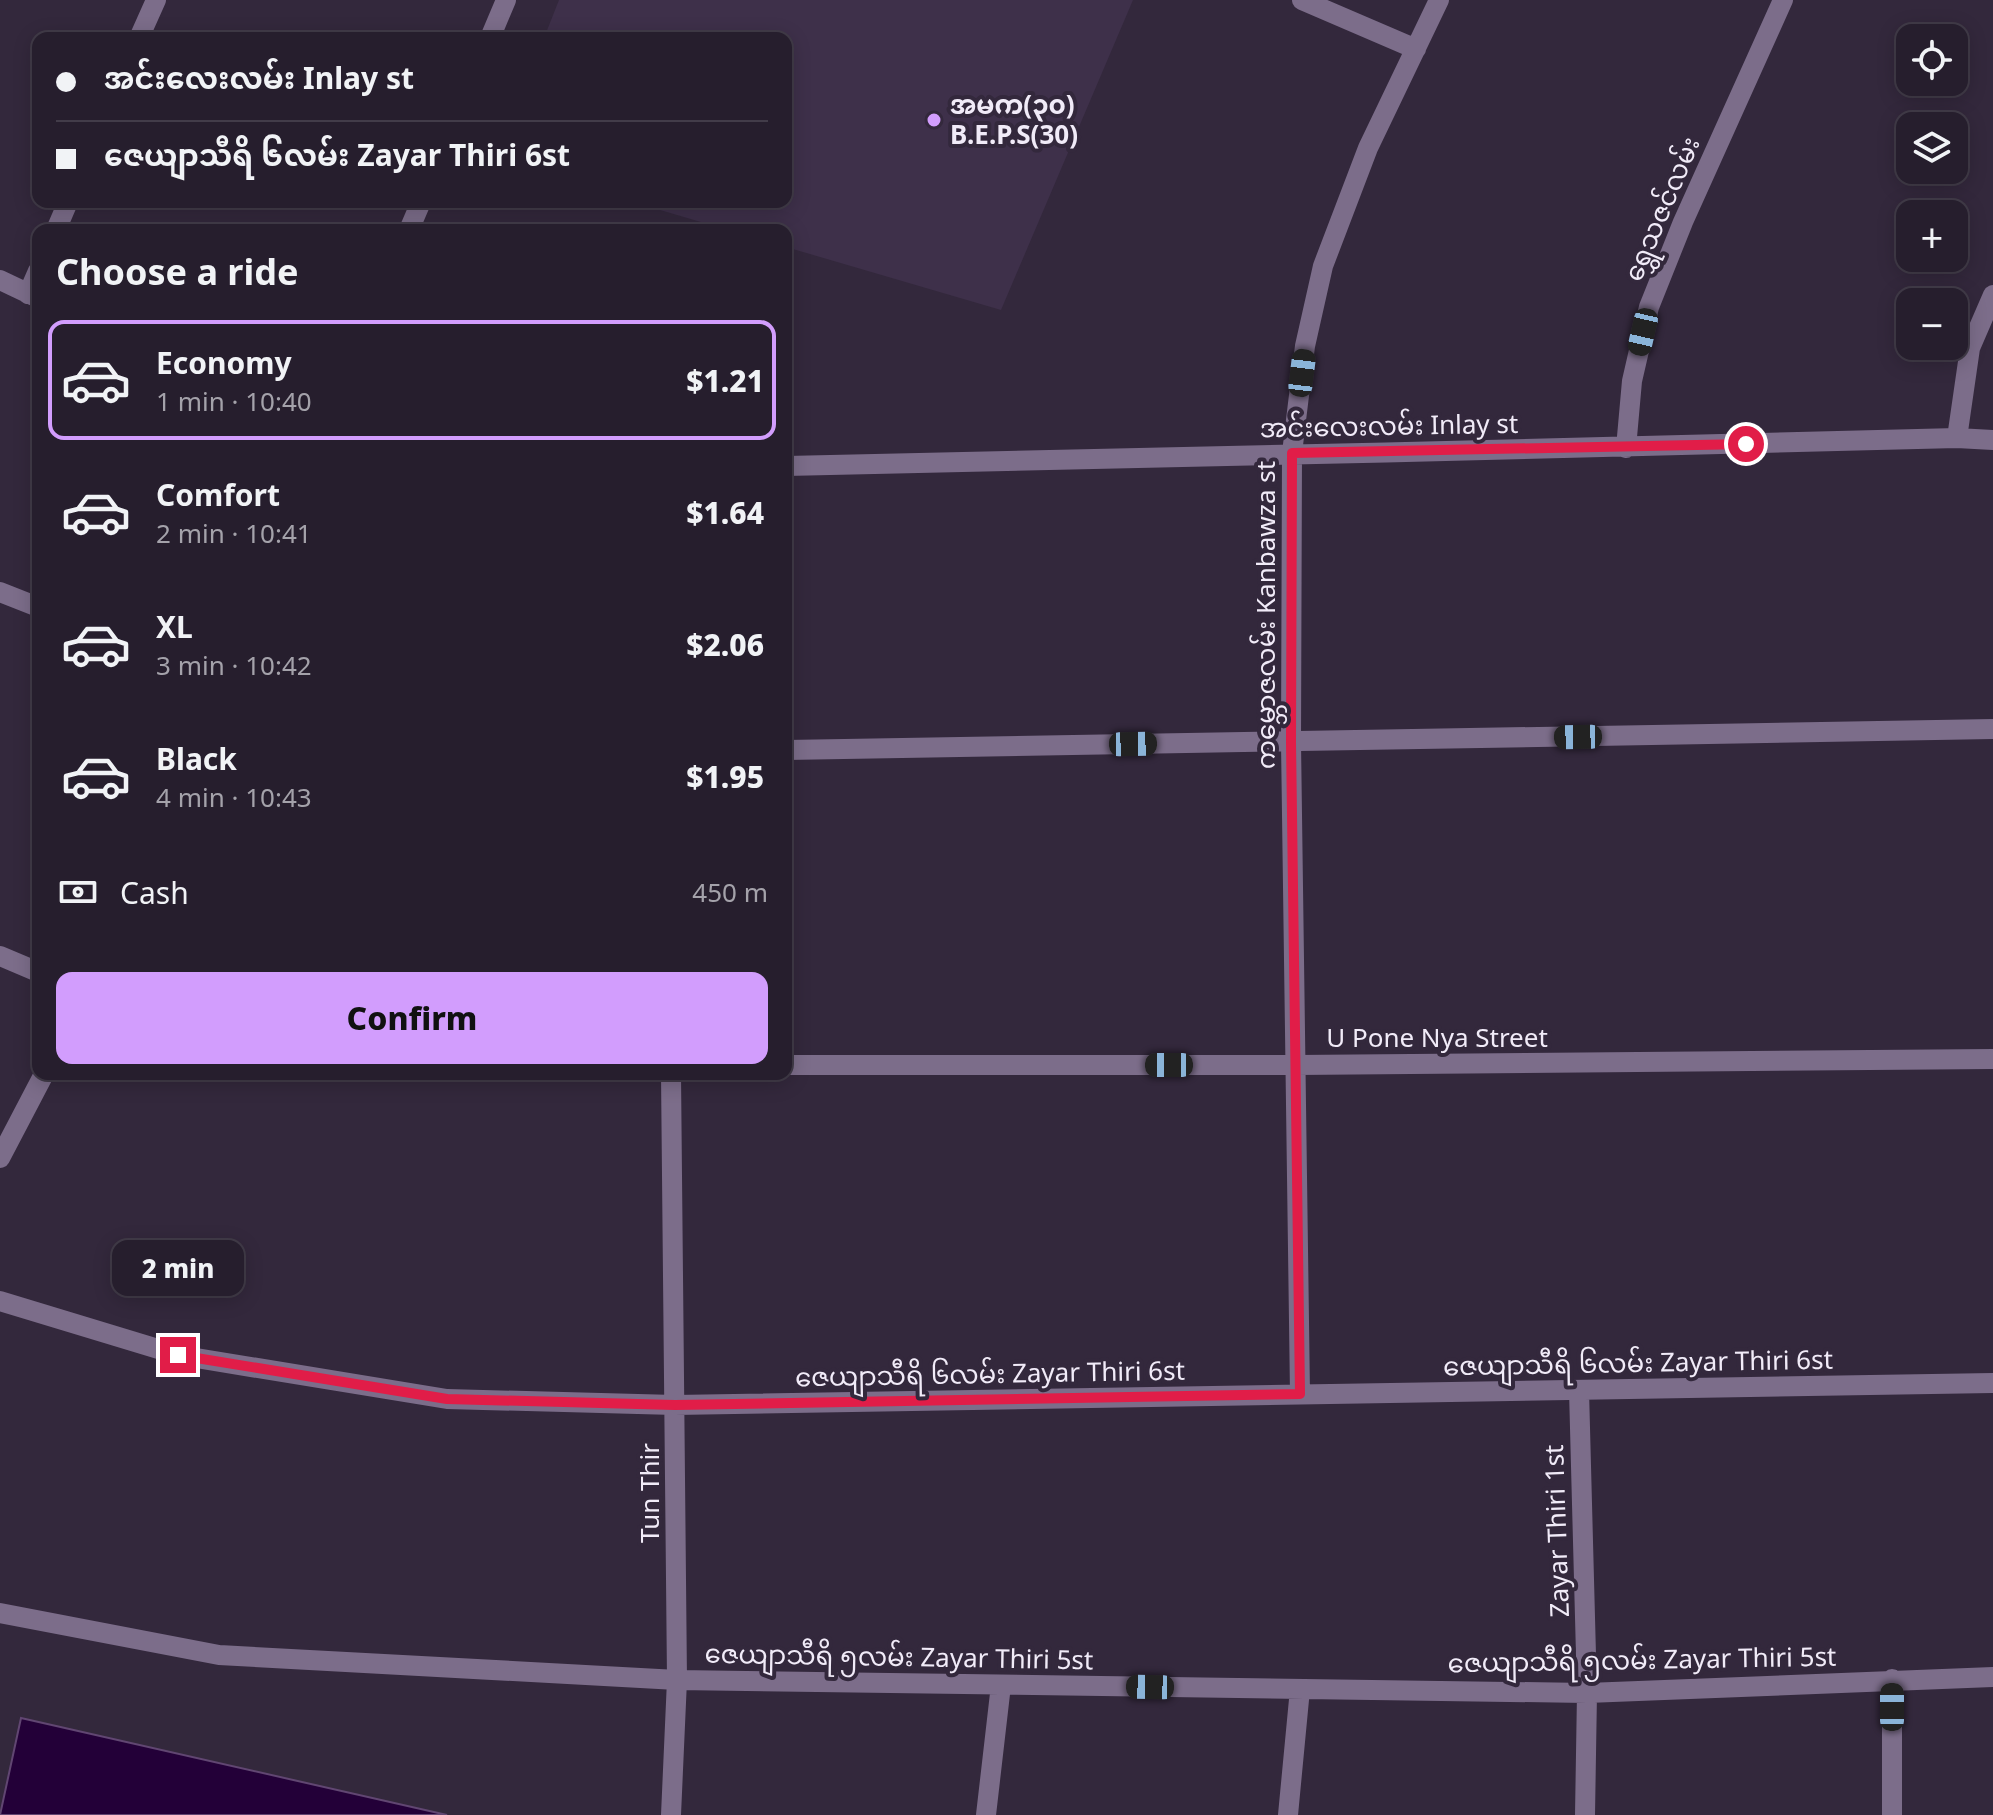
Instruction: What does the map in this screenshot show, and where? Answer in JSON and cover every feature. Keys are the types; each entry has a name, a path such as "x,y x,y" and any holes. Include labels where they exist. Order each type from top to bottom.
{"street":[{"path":"142,32 156,0"},
{"path":"493,32 506,0"},
{"path":"1302,0 1416,49"},
{"name":"ကမ္ဘောဇလမ်း Kanbawza st","path":"1300,1394 1291,742 1292,453 1305,346 1323,266 1368,148 1439,0"},
{"name":"ရွှေသဇင်လမ်း","path":"1626,448 1632,381 1649,307 1683,222 1783,0"},
{"path":"0,280 32,296"},
{"path":"1957,438 1970,348 1993,295"},
{"name":"အင်းလေးလမ်း Inlay st","path":"792,466 1957,438 1993,440"},
{"path":"0,592 32,605"},
{"path":"792,750 1993,729"},
{"path":"0,956 32,969"},
{"name":"U Pone Nya Street","path":"792,1065 1297,1065 1993,1059"},
{"path":"0,1158 41,1080"},
{"name":"Tun Thir","path":"671,1080 677,1680 671,1815"},
{"name":"ဇေယျာသီရိ ၆လမ်း Zayar Thiri 6st","path":"0,1301 178,1355 447,1399 675,1405 1993,1383"},
{"name":"Zayar Thiri 1st","path":"1579,1390 1587,1693 1585,1815"},
{"name":"ဇေယျာသီရိ ၅လမ်း Zayar Thiri 5st","path":"0,1613 219,1655 677,1680 1587,1693 1993,1677"},
{"path":"1892,1679 1892,1815"},
{"path":"986,1815 1001,1685"},
{"path":"1288,1815 1300,1689"}],"shaded area":[{"name":"အမက(၃၀) B.E.P.S(30)","path":"559,0 1133,0 1001,310 792,249 792,224 708,224 653,208 792,208 792,32 546,32"},
{"path":"21,1718 447,1815 0,1815"}],"place":[{"name":"အမက(၃၀) B.E.P.S(30)","path":"934,120"}],"route":[{"path":"178,1355 447,1399 675,1405 1300,1394 1291,742 1292,453 1746,444"}]}
